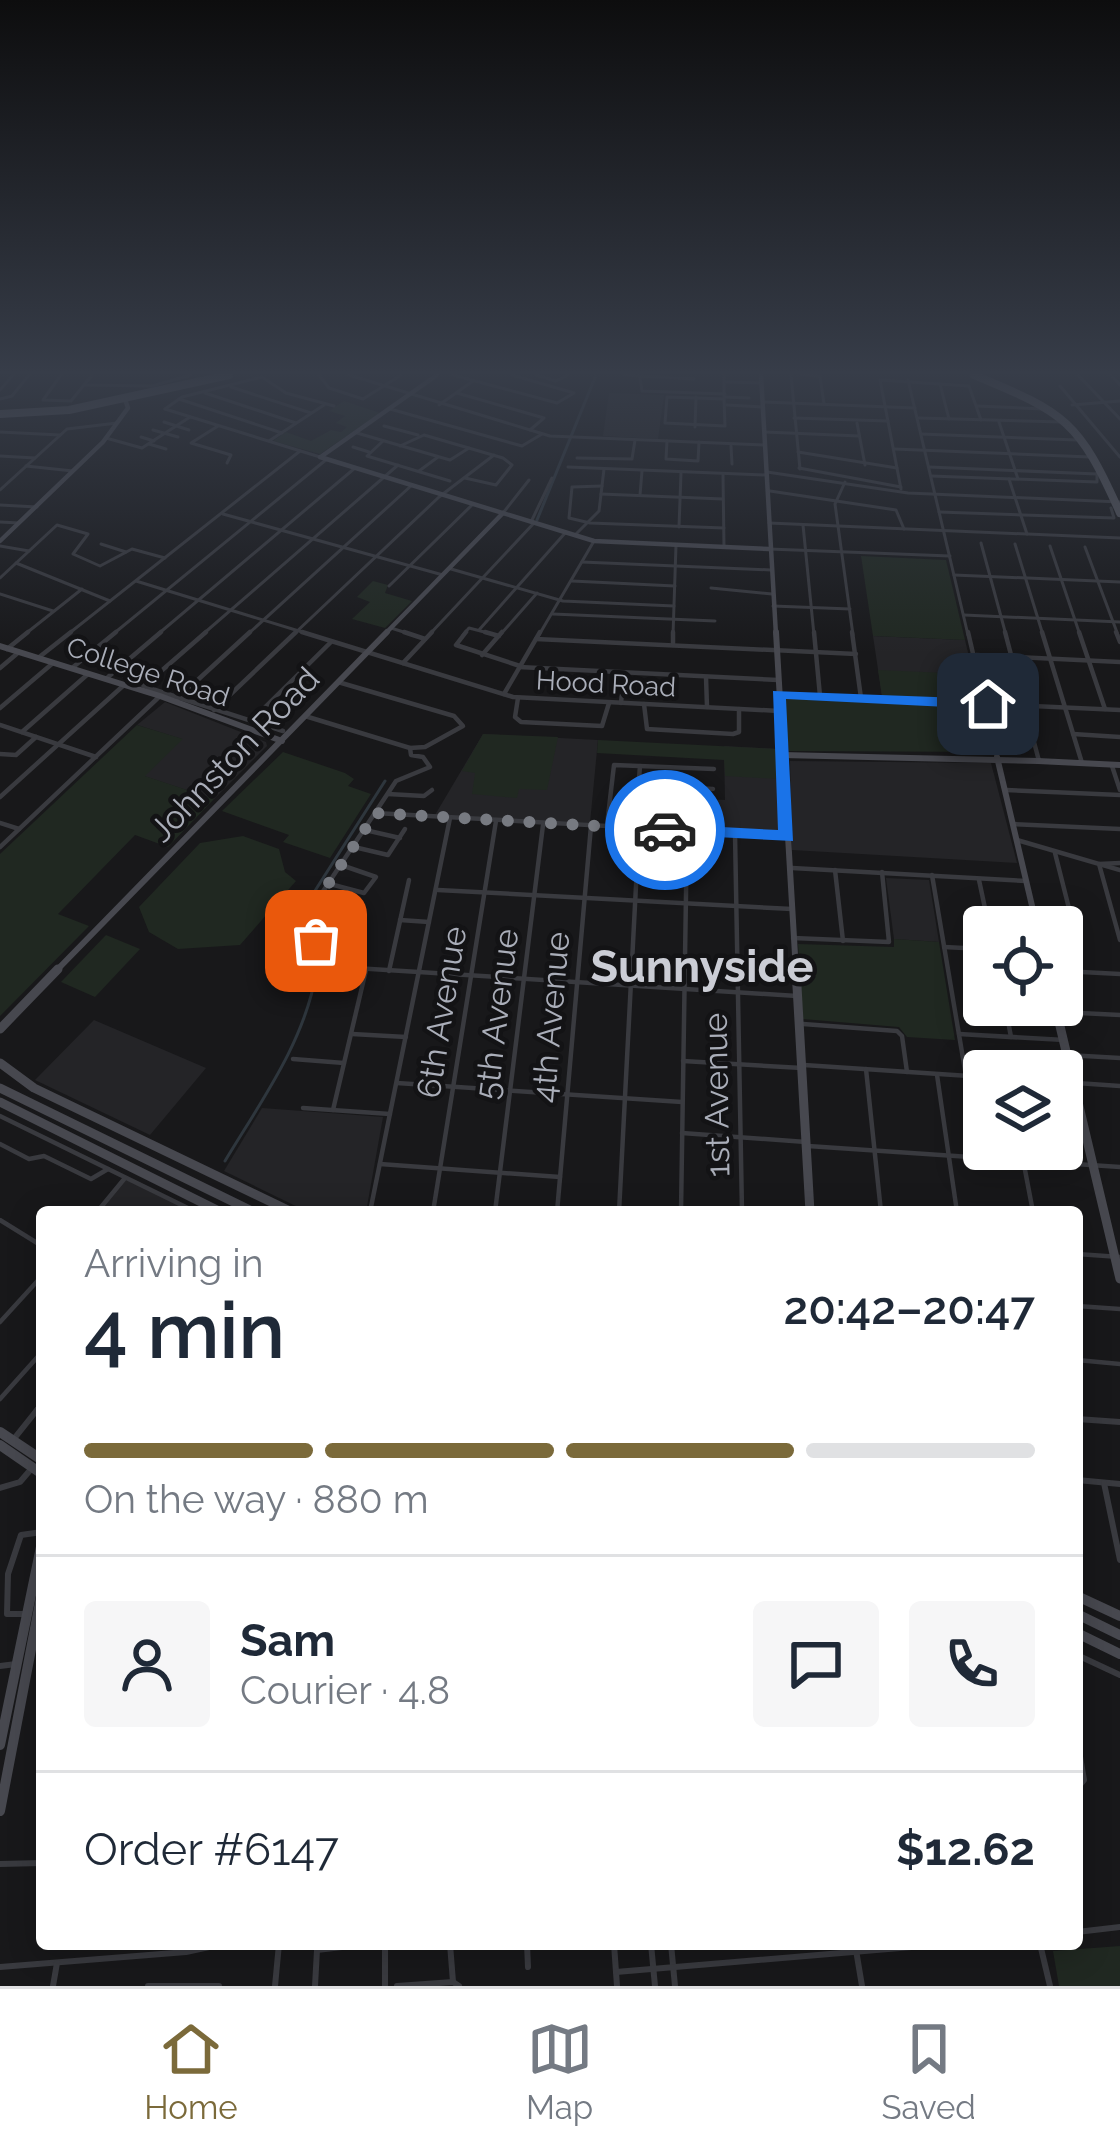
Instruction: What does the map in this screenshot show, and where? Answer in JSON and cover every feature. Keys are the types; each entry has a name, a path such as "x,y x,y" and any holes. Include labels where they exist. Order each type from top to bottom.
{"main road":[{"path":"1098,468 1116,506"}],"street":[{"path":"0,490 24,468"},
{"path":"46,468 74,470"},
{"path":"29,551 0,543 76,468"},
{"path":"38,658 279,468"},
{"path":"71,668 313,468"},
{"path":"105,679 354,468"},
{"path":"357,468 594,541 950,556"},
{"path":"144,686 394,468"},
{"path":"407,468 450,481"},
{"path":"419,471 424,468"},
{"path":"214,710 443,494 478,468"},
{"path":"465,478 490,486 512,468"},
{"path":"580,468 767,473 934,494 1116,506 1114,518 939,512"},
{"path":"767,468 810,1206"},
{"path":"800,468 901,488 897,468"},
{"path":"928,468 1032,906"},
{"path":"948,468 1097,474"},
{"path":"931,476 1096,482 1094,468"},
{"path":"479,630 570,534 599,511 604,469"},
{"path":"640,495 642,470"},
{"path":"1015,470 1018,479"},
{"path":"680,527 681,472"},
{"path":"723,473 724,547"},
{"path":"403,664 532,522 551,478"},
{"path":"1009,479 1027,534"},
{"path":"503,513 529,480"},
{"path":"845,482 836,499 861,698"},
{"path":"178,698 412,485"},
{"path":"602,486 571,489 567,515 587,523 724,529"},
{"path":"767,490 899,511 904,529"},
{"path":"601,494 723,499"},
{"path":"389,586 473,504"},
{"path":"0,505 37,507"},
{"name":"Johnston Road","path":"0,1029 503,513"},
{"path":"638,525 639,513"},
{"path":"220,514 410,566 483,578 560,599 674,606"},
{"path":"0,522 19,524"},
{"path":"769,523 1120,538"},
{"path":"803,524 820,696"},
{"path":"0,578 57,525 88,534 73,554 100,566 137,549 164,558"},
{"path":"503,694 594,541"},
{"path":"981,543 1040,761"},
{"path":"101,544 126,552"},
{"path":"1015,544 1082,763"},
{"path":"673,645 676,545"},
{"path":"1050,546 1105,709"},
{"path":"1085,548 1120,642"},
{"path":"582,562 771,570"},
{"path":"16,563 110,601"},
{"path":"954,575 1120,582"},
{"name":"Hood Road","path":"136,581 518,698 779,711"},
{"path":"571,581 674,586"},
{"path":"711,588 772,594"},
{"path":"3,648 82,590"},
{"path":"482,655 537,592"},
{"path":"0,594 53,611"},
{"path":"773,606 850,609"},
{"path":"552,614 715,621"},
{"path":"964,615 1116,622"},
{"path":"391,628 425,639"},
{"path":"499,636 468,629 456,646 520,667 778,680"},
{"path":"536,639 856,654"},
{"path":"250,721 331,642"},
{"name":"College Road","path":"3,648 282,736"},
{"path":"0,668 19,652"},
{"path":"974,655 1120,662"},
{"path":"0,708 53,663"},
{"path":"115,671 282,736"},
{"path":"621,703 624,673"},
{"path":"22,732 88,674"},
{"path":"706,677 706,707"},
{"path":"305,716 410,748 425,747 463,727 457,717 338,682"},
{"path":"0,797 124,685"},
{"path":"778,694 1120,710"},
{"path":"0,847 160,697"},
{"path":"518,698 516,720 560,724 605,725 609,703"},
{"path":"644,704 647,729 712,733 737,733 739,709"},
{"path":"0,725 96,757"},
{"path":"0,734 8,728"},
{"path":"1073,734 1120,737"},
{"path":"0,754 16,755 36,737"},
{"path":"334,958 321,952 309,922 311,908 325,894 399,778 430,767 423,758 411,755 410,748"},
{"path":"782,755 1116,765 1120,792 1004,790"},
{"path":"607,826 613,766 712,769 711,789 639,785"},
{"path":"608,805 635,806 640,766"},
{"path":"388,794 424,796 432,790"},
{"path":"376,813 787,836"},
{"path":"371,1206 450,818"},
{"name":"6th Avenue","path":"434,1206 496,820"},
{"path":"0,823 19,830"},
{"name":"5th Avenue","path":"496,1206 544,823"},
{"path":"1013,824 1120,829"},
{"name":"4th Avenue","path":"557,1206 591,826"},
{"path":"619,1206 639,828"},
{"path":"354,847 387,855 405,829"},
{"path":"365,830 400,838"},
{"path":"681,1206 687,831"},
{"name":"1st Avenue","path":"735,833 742,1206"},
{"path":"1017,840 1120,866"},
{"path":"1054,851 1068,906"},
{"path":"1099,864 1120,940"},
{"path":"331,884 363,893 376,877 342,866"},
{"path":"789,868 1026,880"},
{"path":"835,870 842,941"},
{"path":"793,938 889,942 882,872"},
{"path":"932,875 963,1062"},
{"path":"979,878 985,906"},
{"path":"389,971 409,880"},
{"path":"436,890 791,909"},
{"path":"325,894 324,903 349,914 334,958"},
{"path":"338,908 325,943 339,967 797,996"},
{"path":"400,920 429,922"},
{"path":"944,946 963,947"},
{"path":"333,1110 366,970"},
{"path":"1083,972 1120,974"},
{"path":"1083,1011 1120,1015"},
{"path":"799,1024 900,1033 908,1072"},
{"path":"1009,1026 1011,1037"},
{"path":"1060,1026 1066,1050"},
{"path":"351,1034 406,1037"},
{"path":"959,1034 1064,1040"},
{"path":"1083,1056 1120,1058"},
{"path":"293,1059 344,1063"},
{"path":"683,1060 963,1076"},
{"path":"0,1063 34,1088 270,1205"},
{"path":"866,1069 880,1206"},
{"path":"936,1074 956,1206"},
{"path":"397,1083 682,1102"},
{"path":"1083,1084 1120,1086"},
{"path":"0,1088 243,1206"},
{"path":"0,1102 209,1206"},
{"path":"303,1108 390,1114"},
{"path":"2,1119 183,1206"},
{"path":"1083,1122 1120,1279"},
{"path":"682,1133 963,1157"},
{"path":"44,1156 55,1143"},
{"path":"0,1144 29,1159 44,1156 91,1179 108,1168"},
{"path":"380,1164 560,1177"},
{"path":"1083,1164 1120,1167"},
{"path":"1025,1170 1032,1206"},
{"path":"102,1206 125,1178"},
{"path":"0,1220 36,1242"},
{"path":"1083,1254 1117,1257"},
{"path":"0,1322 36,1283"},
{"path":"1083,1306 1120,1309"},
{"path":"0,1399 36,1359"},
{"path":"1083,1361 1120,1364"},
{"path":"13,1440 36,1411"},
{"path":"1083,1419 1120,1422"},
{"path":"0,1432 36,1464"},
{"path":"0,1445 36,1465"},
{"path":"0,1488 20,1482 36,1469"},
{"path":"1083,1481 1120,1484"},
{"path":"1104,1483 1120,1560"},
{"path":"28,1614 7,1615 3,1603 16,1541 26,1532 36,1532"},
{"path":"23,1663 36,1573"},
{"path":"1083,1598 1120,1616"},
{"path":"0,1810 4,1743 36,1614"},
{"path":"1083,1617 1120,1635"},
{"path":"1083,1636 1120,1654"},
{"path":"1083,1658 1120,1676"},
{"path":"0,1666 23,1663"},
{"path":"0,1864 36,1862"},
{"path":"1083,1931 1120,1927"},
{"path":"0,1967 195,1950"},
{"path":"275,1986 278,1950"},
{"path":"315,1986 317,1950"},
{"path":"385,1986 386,1950"},
{"path":"398,1986 456,1984 451,1950"},
{"path":"527,1950 528,1967"},
{"path":"614,1950 617,1986"},
{"path":"651,1950 655,1986"},
{"path":"672,1950 675,1986"},
{"path":"616,1972 838,1950"},
{"path":"856,1950 862,1986"},
{"path":"1041,1950 1050,1986"},
{"path":"53,1986 57,1963"},
{"path":"148,1986 220,1986"}],"shaded area":[{"path":"861,556 946,560 965,640 873,636"},
{"path":"373,581 388,585 385,593 412,601 385,628 352,619 370,602 357,597"},
{"path":"873,636 965,640 979,699 882,696"},
{"path":"878,670 946,673 951,700 882,696"},
{"path":"782,697 978,705 991,752 789,751"},
{"path":"165,702 267,746 214,799 144,776 182,739 137,725"},
{"path":"137,725 183,739 145,776 214,799 168,847 135,835 58,914 89,926 0,1016 0,854"},
{"path":"483,734 598,740 590,823 435,815"},
{"path":"483,734 558,737 547,790 519,789 517,798 472,794 475,773 462,771"},
{"path":"598,740 778,749 779,779 725,776 724,760 597,753"},
{"path":"724,746 778,749 781,831 650,826 651,796 725,800"},
{"path":"283,752 345,773 354,779 348,786 371,794 330,858 283,842 289,835 222,811"},
{"path":"790,761 991,763 1017,863 792,850"},
{"path":"243,836 279,849 285,872 296,881 240,945 178,949 149,932 139,907 200,843"},
{"path":"886,878 929,880 939,942 894,939"},
{"path":"106,935 140,949 95,997 61,982"},
{"path":"894,939 939,942 955,1040 907,1037 899,1027 803,1019 798,944 894,947"},
{"path":"94,1020 206,1068 150,1135 35,1080"},
{"path":"262,1108 383,1117 367,1206 296,1206 224,1171"},
{"path":"125,1178 183,1206 102,1206"},
{"path":"1120,1946 1120,1986 1059,1986 1053,1951"}],"waterway":[{"path":"537,520 558,468"},
{"path":"225,1161 280,1071 310,998 316,965 304,908 385,781"}],"way so far":[{"path":"316,941 310,911 376,813 665,830"}],"district":[{"name":"Sunnyside","path":"702,966"}],"route":[{"path":"665,830 787,836 778,694 988,704"}]}
